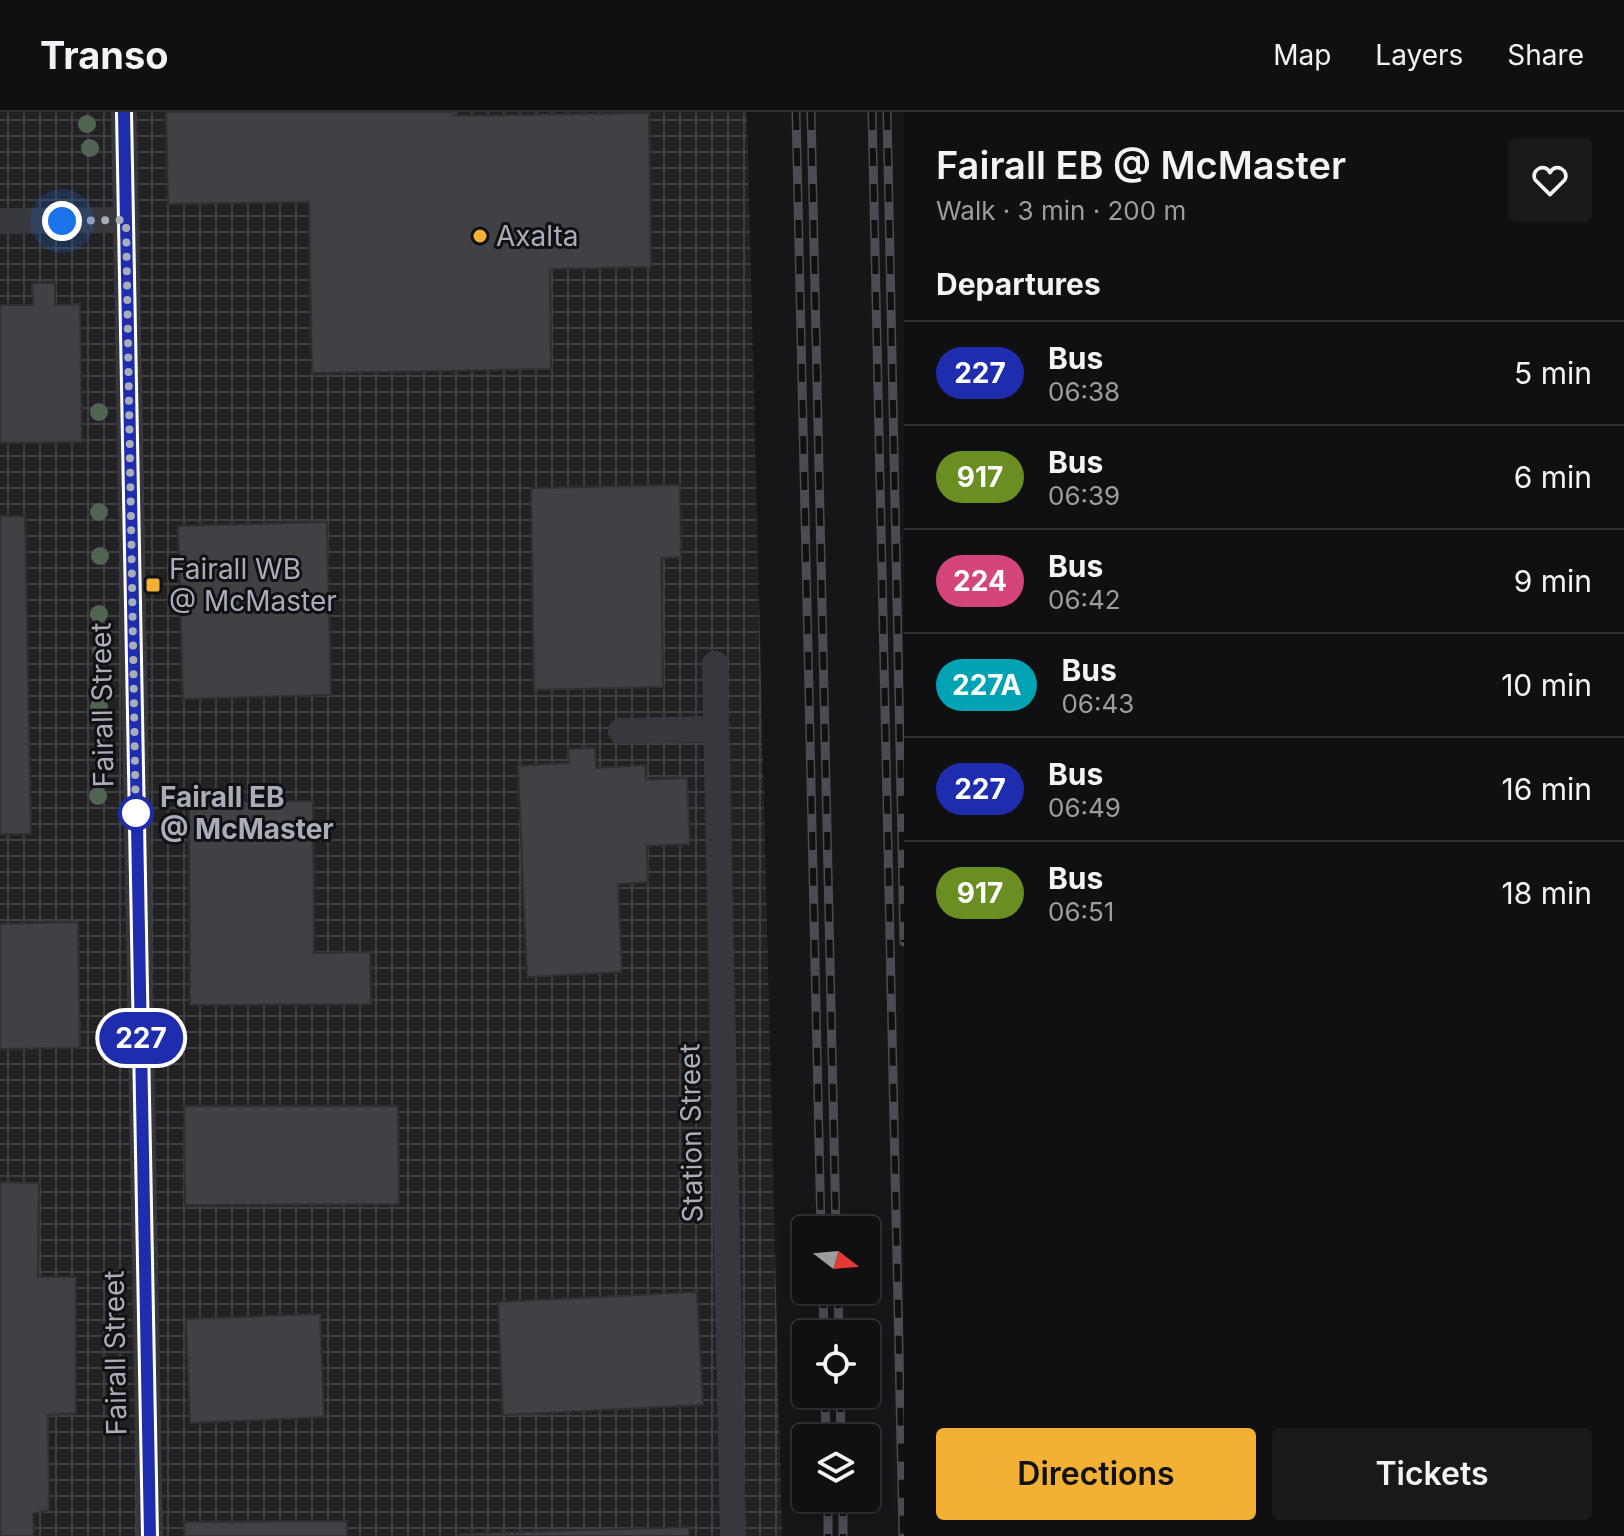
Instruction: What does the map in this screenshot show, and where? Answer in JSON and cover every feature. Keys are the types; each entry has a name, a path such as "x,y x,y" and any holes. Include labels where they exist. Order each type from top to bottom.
{"street":[{"name":"Fairall Street","path":"124,112 150,1536"},
{"path":"0,221 126,220"},
{"name":"Station Street","path":"715,664 733,1536"},
{"path":"621,731 714,729"}],"shaded area":[{"path":"0,112 747,112 782,1536 0,1536"}],"building":[{"name":"Axalta","path":"166,112 454,112 454,116 649,113 651,267 550,269 551,369 312,373 309,202 168,204"},
{"path":"32,283 55,283 55,305 80,304 82,442 0,443 0,305 33,305"},
{"path":"680,485 681,557 661,558 663,687 534,690 531,488"},
{"path":"0,516 25,516 31,834 0,834"},
{"path":"327,522 331,695 183,699 178,526"},
{"path":"595,748 596,768 645,765 646,780 687,778 690,844 647,846 648,882 618,884 622,972 527,977 518,766 569,763 568,749"},
{"path":"313,801 314,953 370,952 371,1004 190,1005 189,802"},
{"path":"78,922 80,1048 0,1049 0,924"},
{"path":"184,1106 398,1106 399,1204 185,1205"},
{"path":"0,1182 39,1183 38,1277 76,1277 76,1413 48,1415 49,1510 33,1514 34,1536 0,1536"},
{"path":"697,1292 703,1405 503,1415 498,1302"},
{"path":"320,1314 324,1417 190,1423 186,1319"},
{"path":"347,1521 347,1536 184,1536 184,1522"},
{"path":"689,1527 689,1536 460,1536 460,1534"}],"railway":[{"path":"796,112 821,1216"},
{"path":"811,112 836,1216"},
{"path":"872,112 903,1536"},
{"path":"887,112 904,942"},
{"path":"823,1304 824,1320"},
{"path":"838,1304 839,1320"},
{"path":"825,1408 826,1424"},
{"path":"840,1408 841,1424"},
{"path":"828,1512 828,1536"},
{"path":"843,1512 843,1536"}],"bus line":[{"name":"227","path":"124,112 150,1536"}],"place":[{"name":"Axalta","path":"480,236"},
{"name":"Fairall WB @ McMaster","path":"153,585"},
{"name":"Fairall EB @ McMaster","path":"136,813"}],"route":[{"path":"62,221 126,220 136,824 136,813"}]}
